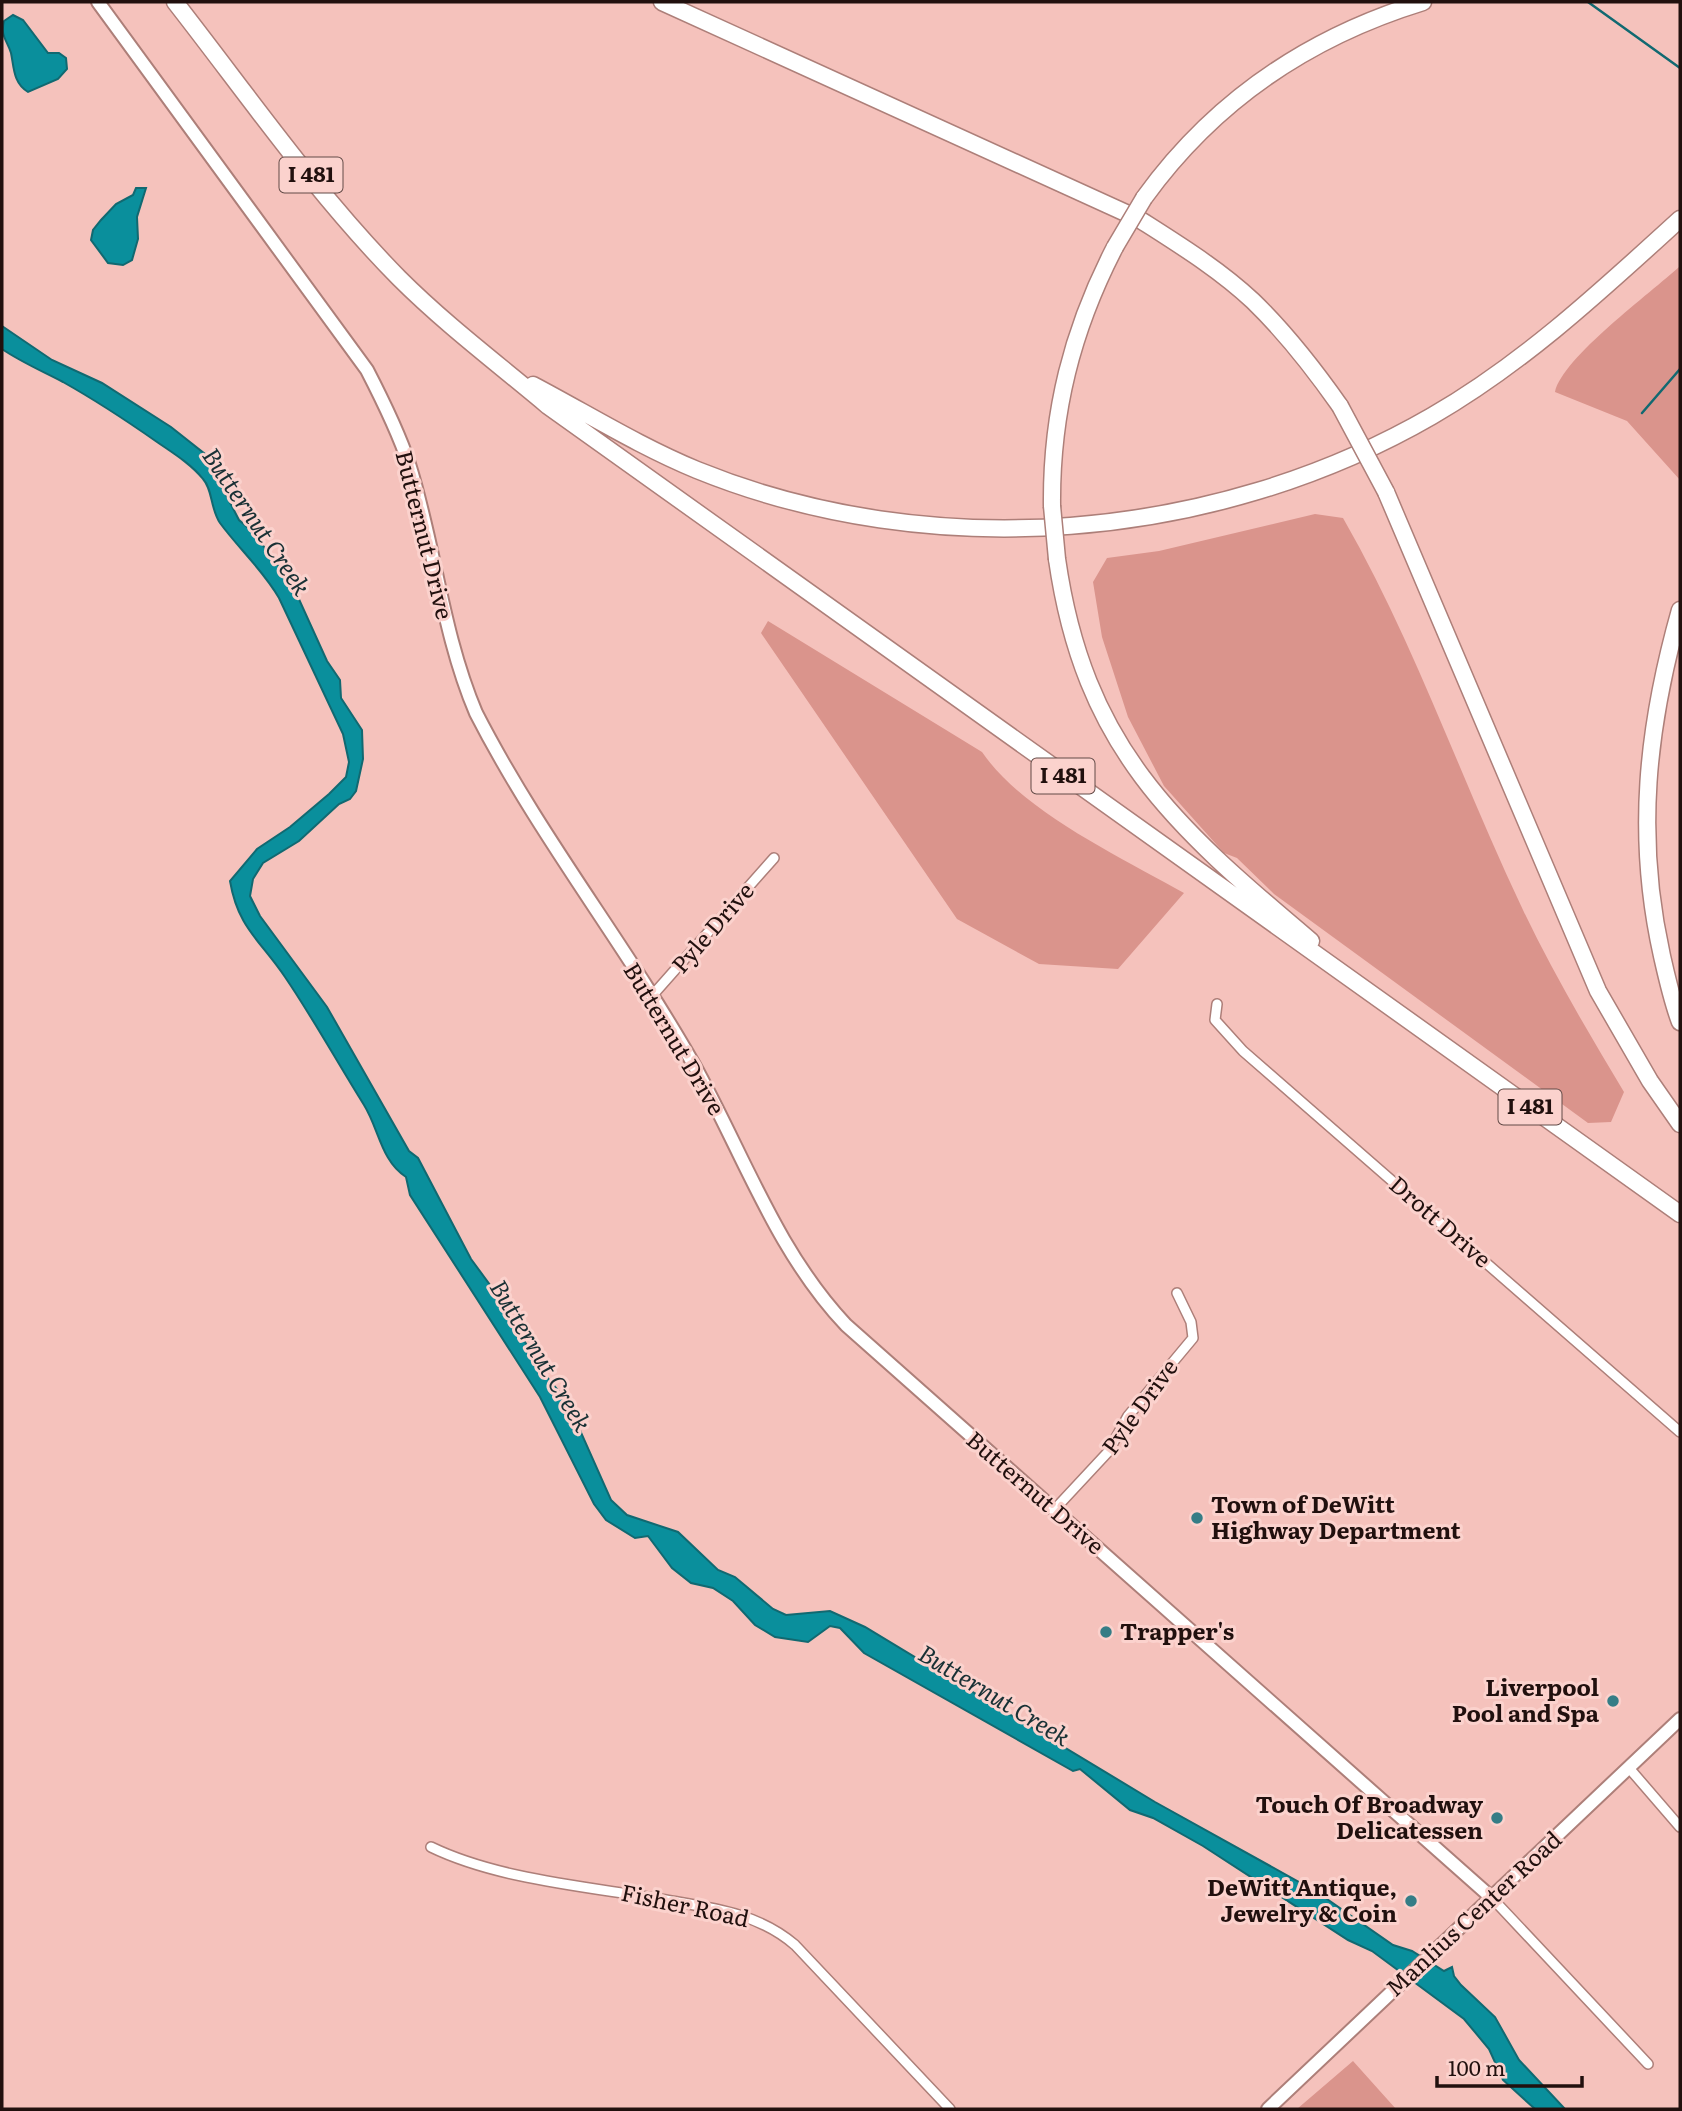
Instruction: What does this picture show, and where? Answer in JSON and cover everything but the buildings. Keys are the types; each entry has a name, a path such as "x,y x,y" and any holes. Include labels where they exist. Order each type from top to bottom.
{"highway":[{"name":"I 481","path":"175,2 345,218 399,278 462,336 566,420 1262,919 1380,999 1680,1214"},
{"path":"662,2 1139,219 1198,257 1254,302 1308,361 1340,406 1386,492 1598,991 1650,1081 1680,1124"},
{"path":"1380,999 1221,865 1145,783 1116,738 1077,655 1057,559 1052,506 1055,432 1067,365 1086,308 1115,247 1144,198 1180,153 1244,91 1275,69 1360,22 1423,2"},
{"path":"506,371 637,443 699,470 776,497 884,520 944,526 998,529 1077,525 1177,512 1278,486 1394,436 1431,417 1518,359 1680,219"},
{"path":"1680,610 1664,667 1648,764 1645,828 1653,914 1680,1023"}],"street":[{"name":"Butternut Drive","path":"98,2 367,370 409,464 455,657 476,713 694,1065 787,1248 826,1304 1054,1510 1387,1801 1492,1898"},
{"name":"Pyle Drive","path":"651,997 774,858"},
{"name":"Drott Drive","path":"1217,1004 1215,1020 1243,1051 1680,1432"},
{"name":"Pyle Drive","path":"1054,1510 1108,1452 1128,1416 1193,1338 1191,1322 1178,1293"},
{"name":"Manlius Center Road","path":"1268,2109 1680,1719"},
{"path":"1629,1768 1680,1826"},
{"name":"Fisher Road","path":"431,1847 509,1872 715,1909 765,1923 795,1945 950,2109"},
{"path":"1492,1898 1648,2064"}],"shaded area":[{"path":"1680,266 1680,480 1627,421 1555,392 1561,378 1590,344"},
{"path":"1315,514 1343,518 1393,614 1523,910 1584,1025 1624,1092 1611,1122 1588,1123 1274,894 1237,858 1224,853 1164,786 1128,717 1102,637 1093,582 1107,558 1159,551"},
{"path":"768,621 982,752 1000,774 1022,794 1075,832 1184,893 1118,969 1039,964 957,919 761,633"},
{"path":"1353,2061 1396,2109 1297,2109"}],"water":[{"path":"13,15 23,20 48,53 59,53 66,58 67,69 58,79 28,92 19,84 3,34 4,21"},
{"path":"136,188 146,188 137,217 138,239 132,260 123,265 108,263 91,240 93,230 116,204 133,195"},
{"path":"2,326 52,360 102,383 171,427 205,454 239,520 253,532 293,586 327,661 340,680 341,698 362,730 363,759 356,791 350,799 339,804 299,841 263,863 253,879 250,896 260,916 327,1007 409,1151 418,1158 471,1259 504,1304 540,1369 567,1401 611,1500 627,1515 678,1532 718,1570 735,1577 773,1609 786,1615 830,1611 865,1627 1155,1802 1317,1892 1393,1945 1412,1951 1444,1971 1452,1967 1454,1976 1461,1985 1495,2017 1519,2060 1565,2109 1535,2109 1503,2080 1489,2049 1464,2019 1372,1951 1348,1940 1203,1846 1153,1818 1130,1810 1080,1769 1073,1771 864,1653 840,1628 830,1626 808,1642 775,1637 755,1625 733,1601 713,1588 691,1583 672,1568 648,1536 635,1538 606,1520 594,1504 540,1397 410,1195 406,1177 386,1154 364,1105 295,993 238,911 230,881 257,849 290,827 346,777 349,762 343,734 279,598 266,578 220,523 206,483 198,474 111,411 2,349"}],"waterway":[{"path":"1588,2 1680,68"},
{"path":"1642,413 1680,369"}],"place":[{"name":"Town of DeWitt Highway Department","path":"1197,1518"},
{"name":"Trapper's","path":"1106,1632"},
{"name":"Liverpool Pool and Spa","path":"1613,1701"},
{"name":"Touch Of Broadway Delicatessen","path":"1497,1818"},
{"name":"DeWitt Antique, Jewelry & Coin","path":"1411,1901"}],"water label":[{"name":"Butternut Creek","path":"256,522"},
{"name":"Butternut Creek","path":"540,1356"},
{"name":"Butternut Creek","path":"994,1696"}]}
